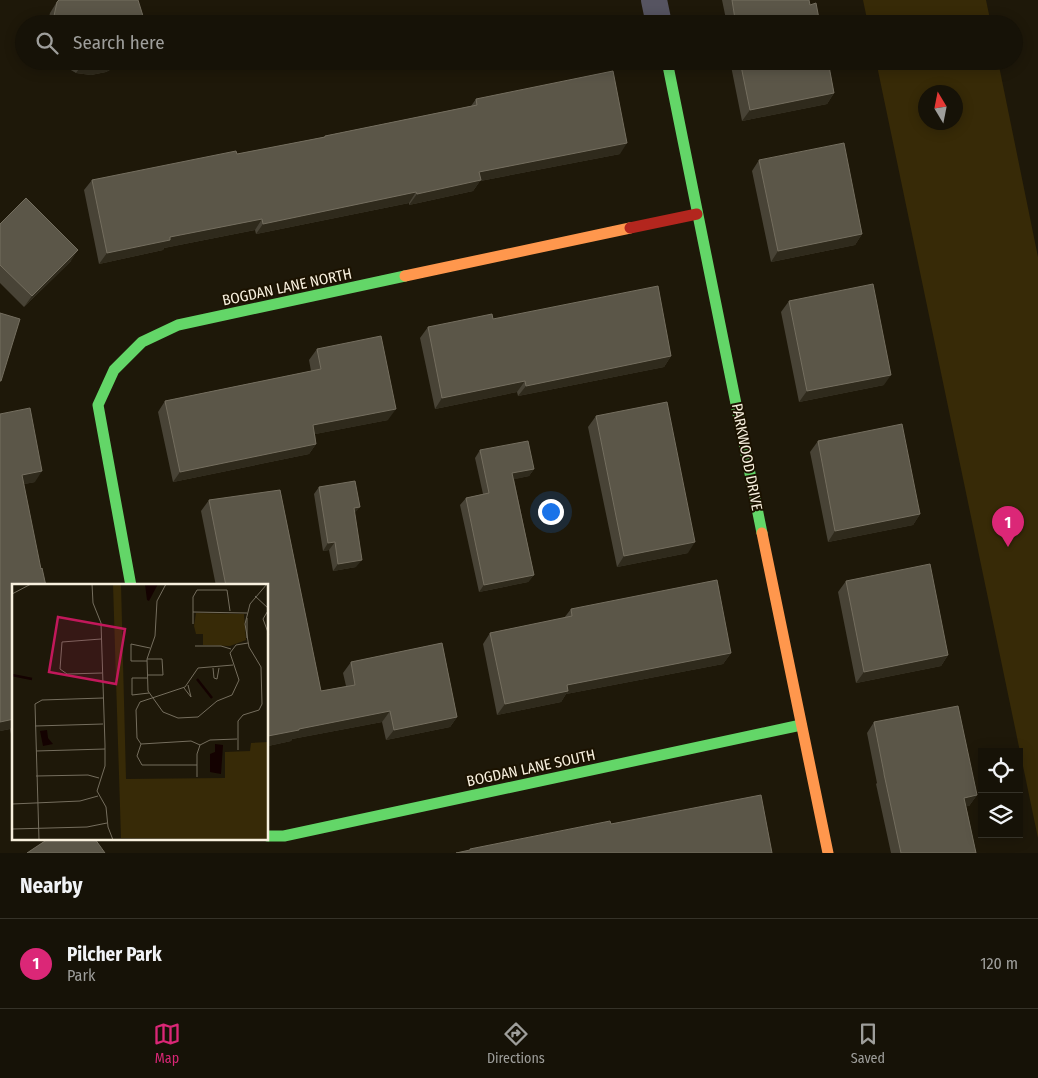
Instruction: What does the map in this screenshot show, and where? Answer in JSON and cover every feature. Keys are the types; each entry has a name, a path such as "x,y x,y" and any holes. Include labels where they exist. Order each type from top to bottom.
{"street":[{"path":"654,0 657,15"},
{"name":"PARKWOOD DRIVE","path":"669,70 828,853"},
{"name":"BOGDAN LANE NORTH","path":"131,584 98,405 114,370 142,342 178,325 697,214"},
{"name":"BOGDAN LANE SOUTH","path":"269,836 294,834 801,726"}],"shaded area":[{"path":"863,0 986,0 989,15 866,15"},
{"path":"878,70 1000,70 1038,257 1038,838 1023,766 1023,748 1019,748"}],"building":[{"path":"59,0 138,0 143,15 54,15"},
{"path":"732,0 809,0 810,5 816,3 818,15 734,15"},
{"path":"742,70 830,70 834,93 750,110"},
{"path":"613,71 627,143 479,172 481,180 417,194 416,192 263,224 262,219 170,237 170,240 107,253 92,180 236,151 237,154 325,137 477,105 476,99"},
{"path":"844,143 862,234 778,251 759,160"},
{"path":"26,198 78,250 32,296 0,265 0,224"},
{"path":"873,284 891,375 807,391 789,301"},
{"path":"658,286 671,356 526,386 525,381 442,398 428,327 492,314 493,319"},
{"path":"0,313 20,319 1,381 0,381"},
{"path":"381,336 396,409 313,425 316,444 180,472 165,401 321,369 317,349"},
{"path":"667,402 695,542 624,556 596,416"},
{"path":"30,408 42,471 22,475 46,584 12,584 12,719 0,722 0,414"},
{"path":"902,424 920,514 835,531 818,441"},
{"path":"528,441 534,469 512,473 534,575 484,585 466,498 489,493 480,450"},
{"path":"355,481 360,507 354,508 362,560 338,564 335,542 328,543 319,487"},
{"path":"280,490 321,691 355,685 351,662 442,643 457,717 394,730 390,711 269,736 269,584 226,584 209,500"},
{"path":"930,564 948,655 864,672 846,581"},
{"path":"717,580 731,653 567,685 568,691 505,704 490,633 572,616 571,609"},
{"path":"958,706 977,795 964,798 976,853 901,853 874,722"},
{"path":"761,795 772,853 456,853 610,821 611,824"},
{"path":"46,840 96,840 105,853 27,853"}],"traffic: fast":[{"path":"669,70 762,533"},
{"path":"131,584 98,405 114,370 142,342 178,325 405,276"},
{"path":"269,836 284,836 801,725"}],"traffic: slow":[{"path":"405,276 630,228"},
{"path":"762,533 828,853"}],"traffic: jam":[{"path":"630,228 697,214"}],"place":[{"name":"Pilcher Park","path":"1008,547"}]}
